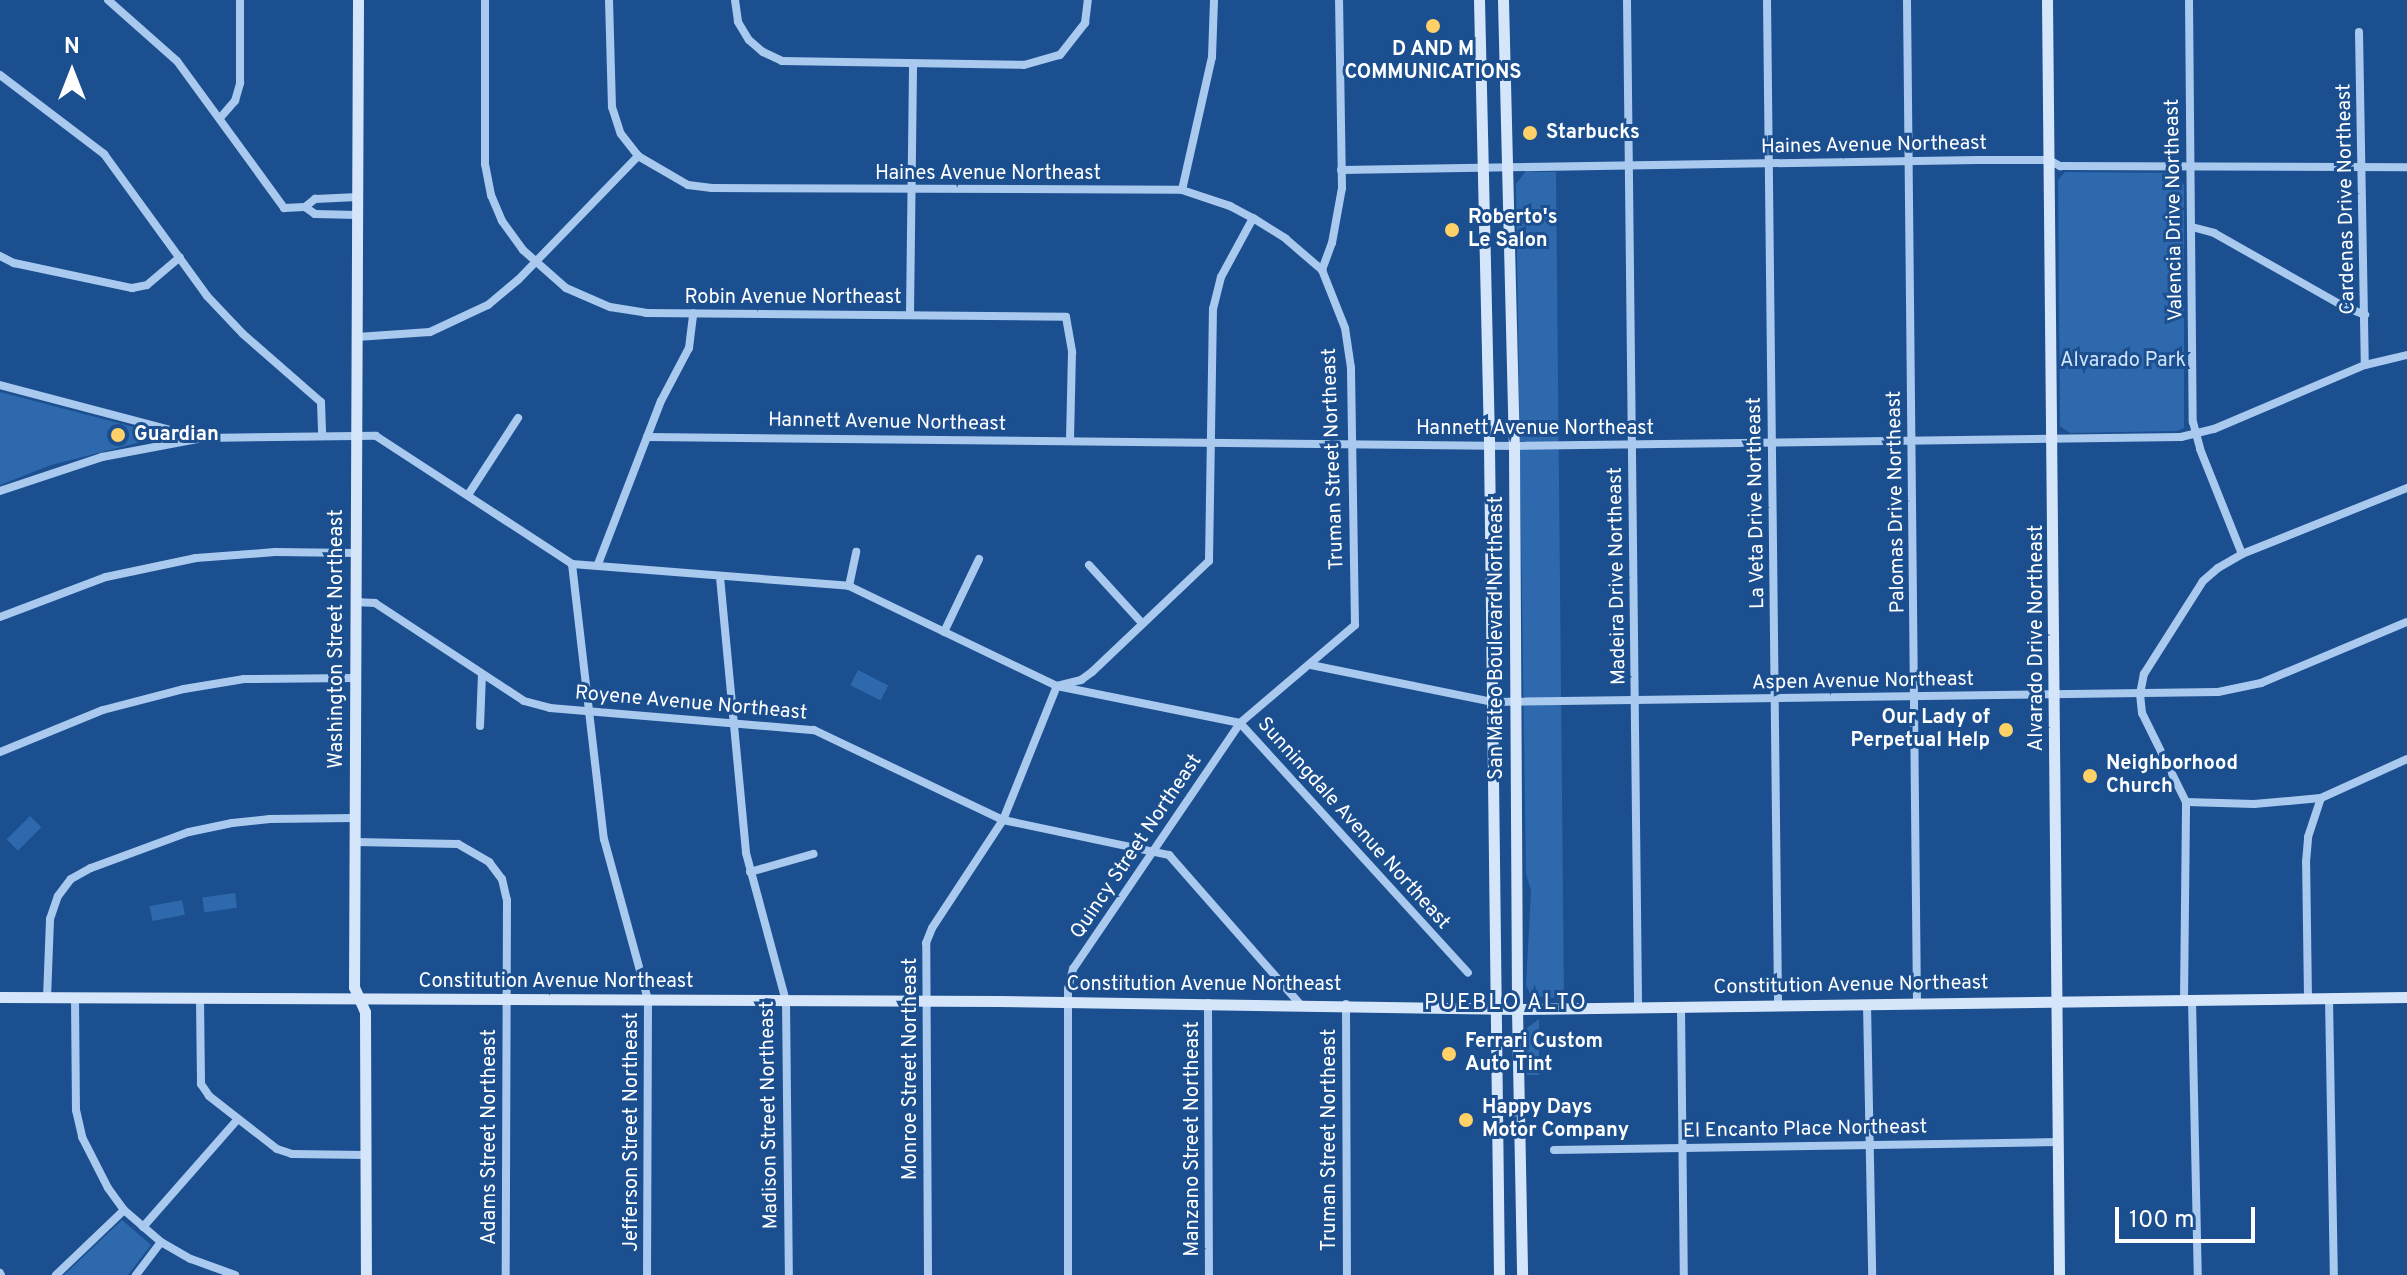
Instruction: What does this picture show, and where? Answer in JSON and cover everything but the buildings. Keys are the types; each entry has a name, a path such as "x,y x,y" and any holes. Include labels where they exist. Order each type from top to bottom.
{"street":[{"path":"108,0 177,61 284,208 305,207 321,199 358,197"},
{"path":"220,118 235,101 240,83 240,0"},
{"name":"Washington Street Northeast","path":"358,0 354,987 365,1012 366,1275"},
{"path":"485,0 485,164 491,195 502,221 534,262"},
{"path":"357,337 408,336 450,325 488,305 638,156 621,134 612,107 609,0"},
{"path":"735,0 738,22 749,40 763,52 782,61 913,64 1038,64 1060,55 1076,39 1085,23 1088,2"},
{"path":"1182,190 1212,57 1214,0"},
{"path":"1322,270 1333,240 1341,170 1339,0"},
{"name":"San Mateo Boulevard Northeast","path":"1479,0 1489,446 1499,1275"},
{"name":"San Mateo Boulevard Northeast","path":"1503,0 1514,446 1517,1009 1522,1275"},
{"name":"Madeira Drive Northeast","path":"1627,0 1638,1007"},
{"name":"La Veta Drive Northeast","path":"1767,0 1778,1005"},
{"name":"Palomas Drive Northeast","path":"1907,0 1917,1004"},
{"name":"Alvarado Drive Northeast","path":"2047,0 2059,1275"},
{"name":"Valencia Drive Northeast","path":"2189,0 2196,434 2242,554"},
{"name":"Cardenas Drive Northeast","path":"2359,32 2365,365"},
{"path":"910,314 913,64"},
{"path":"0,75 104,154 207,296 243,334 321,402 322,436"},
{"name":"Haines Avenue Northeast","path":"638,156 688,185 712,188 1182,190 1230,206 1253,218 1286,239 1322,270"},
{"name":"Haines Avenue Northeast","path":"1341,170 2049,160 2060,166 2407,167"},
{"path":"321,199 321,214"},
{"path":"305,207 321,214 357,215"},
{"path":"1057,686 1081,680 1209,561 1213,309 1221,277 1253,218"},
{"path":"2192,227 2214,233 2365,315"},
{"path":"0,256 14,263 132,288 147,285 180,257"},
{"name":"Robin Avenue Northeast","path":"534,262 566,288 610,307 632,312 1066,317 1072,352 1070,441"},
{"name":"Truman Street Northeast","path":"1311,665 1355,625 1351,368 1345,328 1322,270"},
{"path":"598,564 661,401 689,348 693,313"},
{"name":"Hannett Avenue Northeast","path":"647,437 1489,446 2181,437 2196,434 2365,365 2407,355"},
{"path":"0,385 201,438"},
{"path":"468,495 518,418"},
{"path":"0,491 102,457 201,438 376,436 572,564"},
{"path":"2198,1275 2188,1000 2186,802 2142,713 2140,694 2144,674 2203,581 2242,554 2407,488"},
{"path":"0,617 106,577 196,558 275,552 354,553"},
{"path":"849,586 856,552"},
{"path":"944,632 979,559"},
{"name":"Sunningdale Avenue Northeast","path":"572,564 849,586 1057,686 1240,723 1468,973"},
{"name":"Jefferson Street Northeast","path":"572,564 604,839 648,1000 647,1275"},
{"path":"1089,565 1142,623"},
{"name":"Madison Street Northeast","path":"720,577 750,872 786,1001 789,1275"},
{"name":"Royene Avenue Northeast","path":"355,602 375,603 524,701 550,708 814,730 1003,820 1156,849 1175,858 1300,1004"},
{"name":"Aspen Avenue Northeast","path":"1311,665 1493,702 2218,692 2249,686 2407,622"},
{"name":"Quincy Street Northeast","path":"1068,1275 1068,1002 1073,969 1240,723 1311,665"},
{"path":"480,726 482,675"},
{"path":"0,752 114,707 193,687 255,678 355,678"},
{"name":"Monroe Street Northeast","path":"928,1275 926,943 932,928 1003,820 1057,686"},
{"path":"2186,802 2254,804 2321,798 2407,759"},
{"path":"2308,998 2306,862 2310,826 2321,798"},
{"path":"47,998 50,919 71,879 91,868 189,832 270,819 355,818"},
{"name":"Adams Street Northeast","path":"355,842 458,844 489,862 502,879 507,900 506,1275"},
{"path":"750,872 813,854"},
{"name":"Constitution Avenue Northeast","path":"0,997 1346,1004 1496,1009 2407,997"},
{"path":"75,998 74,1081 79,1123 94,1162 124,1210 161,1242 191,1259 235,1275"},
{"path":"2329,998 2334,1275"},
{"path":"200,1000 201,1084 209,1096 277,1149 292,1154 366,1155"},
{"name":"Manzano Street Northeast","path":"1208,1003 1209,1275"},
{"name":"Truman Street Northeast","path":"1346,1004 1347,1275"},
{"path":"1867,1004 1872,1275"},
{"path":"1681,1007 1684,1275"},
{"path":"143,1227 237,1120"},
{"name":"El Encanto Place Northeast","path":"1554,1150 2057,1142"},
{"path":"56,1275 124,1210"},
{"path":"136,1275 161,1242"}],"green space":[{"path":"1525,172 1556,172 1564,999 1531,996 1526,985 1531,890 1526,874 1516,184"},
{"name":"Alvarado Park","path":"2065,172 2172,173 2184,185 2184,428 2177,431 2070,433 2060,426 2058,180"},
{"path":"0,392 145,430 147,438 51,465 0,485"},
{"path":"858,670 888,685 881,701 850,685"},
{"path":"30,816 41,827 18,851 7,839"},
{"path":"235,893 237,908 204,912 202,898"},
{"path":"182,900 185,915 152,921 150,906"},
{"path":"1539,1019 1539,1075 1527,1075 1527,1028"},
{"path":"122,1220 151,1245 128,1275 64,1275"}],"place":[{"name":"D AND M COMMUNICATIONS","path":"1433,26"},
{"name":"Starbucks","path":"1530,133"},
{"name":"Roberto's Le Salon","path":"1452,230"},
{"name":"Guardian","path":"118,435"},
{"name":"Our Lady of Perpetual Help","path":"2006,730"},
{"name":"Neighborhood Church","path":"2090,776"},
{"name":"Ferrari Custom Auto Tint","path":"1449,1054"},
{"name":"Happy Days Motor Company","path":"1466,1120"}],"district":[{"name":"PUEBLO ALTO","path":"1506,1004"}]}
